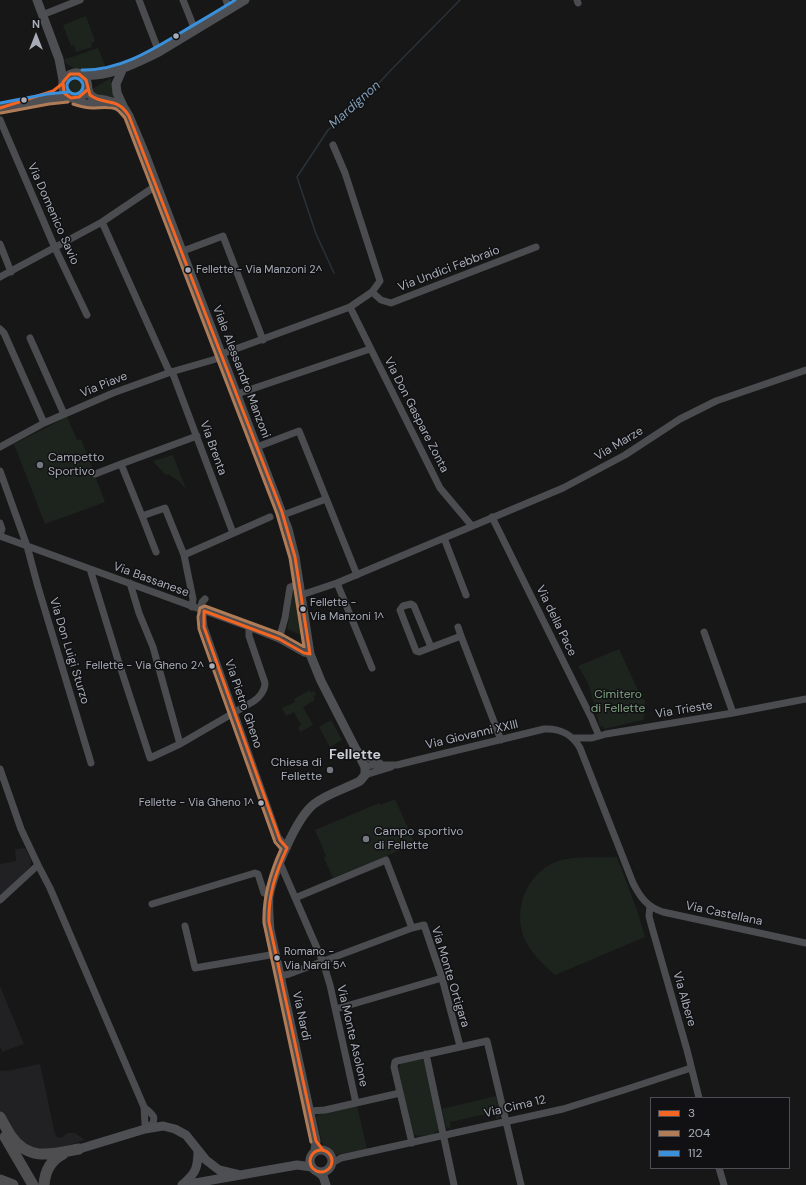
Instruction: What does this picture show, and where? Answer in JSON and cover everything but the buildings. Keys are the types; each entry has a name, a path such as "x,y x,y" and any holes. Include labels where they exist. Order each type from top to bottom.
{"highway":[{"path":"0,1117 11,1137 20,1146 34,1154 52,1155 79,1148"},
{"path":"0,1128 33,1185"},
{"path":"0,1142 25,1185"},
{"path":"44,1185 45,1176 52,1162 59,1156 79,1148"},
{"path":"0,1180 13,1185"}],"main road":[{"path":"37,0 59,61 63,82 63,92 71,98 86,104 112,102"},
{"path":"17,103 22,100 53,91 68,75 79,74 95,76 122,68 159,52 245,0"},
{"path":"59,61 85,78 89,95 123,106"},
{"path":"0,108 17,103 50,97 82,97 88,88 122,68"},
{"name":"Viale Alessandro Manzoni","path":"122,68 116,87 118,96 130,116 183,252 283,515 292,543 300,584 310,654"},
{"path":"310,654 321,681 357,750 365,771"},
{"name":"Via Giovanni XXIII","path":"270,895 280,863 301,819 311,806 323,798 360,781 365,771"},
{"name":"Via Nardi","path":"270,895 269,922 316,1141 323,1158"},
{"path":"79,1148 151,1127 163,1126 175,1129 189,1138 206,1160 219,1170 240,1175"},
{"path":"198,1150 204,1176 208,1180"},
{"path":"181,1185 188,1180 196,1169 198,1150"},
{"path":"189,1185 208,1180 297,1165 323,1158"},
{"path":"323,1158 310,1162 323,1176 326,1183"},
{"path":"297,1165 322,1172 323,1158"},
{"path":"323,1158 326,1183"},
{"path":"206,1160 210,1171 208,1180"}],"street":[{"path":"42,15 80,0"},
{"path":"139,0 159,52"},
{"path":"183,0 196,30"},
{"path":"226,0 229,9"},
{"name":"Via Domenico Savio","path":"0,120 55,248 86,315"},
{"name":"Via Undici Febbraio","path":"333,145 361,212 380,282 372,292 381,300 391,303 536,247"},
{"path":"0,277 102,222 157,186"},
{"name":"Via Brenta","path":"102,222 168,369 173,374 233,533"},
{"path":"183,252 223,236 263,340"},
{"path":"0,244 11,272"},
{"path":"222,356 350,307 372,292"},
{"name":"Via Don Gaspare Zonta","path":"350,307 440,488 472,526"},
{"path":"0,329 4,333 44,423"},
{"path":"30,338 64,414"},
{"path":"237,394 370,349"},
{"name":"Via Piave","path":"0,447 44,423 113,392 222,356"},
{"name":"Via Marze","path":"301,595 337,583 563,488 625,455 680,418 716,401 806,370"},
{"path":"257,447 300,431 357,574"},
{"path":"95,474 197,436"},
{"path":"121,464 156,552"},
{"path":"0,471 27,546"},
{"path":"283,515 326,499"},
{"path":"142,516 165,508 184,555 193,599 192,607"},
{"path":"184,555 270,517"},
{"name":"Via della Pace","path":"492,517 578,689 591,717 595,737"},
{"name":"Via Bassanese","path":"0,523 2,529 0,535 249,627 310,654"},
{"path":"444,538 466,595"},
{"name":"Via Don Luigi Sturzo","path":"27,546 91,763"},
{"path":"90,569 150,758 180,744 254,702 258,698 265,687 264,678 249,636 249,627"},
{"path":"130,583 153,647 180,744"},
{"path":"337,583 372,668"},
{"path":"279,639 285,618 290,587 300,584"},
{"path":"202,610 202,602 205,600"},
{"path":"431,647 414,606 411,604 403,606 400,610 416,650 419,652 461,636"},
{"name":"Via Pietro Gheno","path":"202,610 204,628 278,836 287,848"},
{"path":"458,627 501,740"},
{"name":"Via Trieste","path":"704,632 733,713"},
{"name":"Via Trieste","path":"573,738 595,737 806,699"},
{"name":"Via Giovanni XXIII","path":"365,771 386,765 396,765 439,756 544,729 555,730 573,738"},
{"path":"573,738 580,748 595,737"},
{"name":"Via Castellana","path":"580,748 633,883 642,899 650,906 662,912 806,943"},
{"name":"Via Giovanni XXIII","path":"357,750 368,758 386,765"},
{"path":"365,771 396,765"},
{"path":"0,768 16,818 50,888 144,1107 145,1124 151,1127"},
{"name":"Via Monte Ortigara","path":"295,898 386,860 412,928 424,925 442,978 460,1046"},
{"name":"Via Monte Asolone","path":"280,863 323,962 336,1009 356,1103"},
{"path":"0,900 38,865"},
{"path":"152,904 255,874 258,874 264,893 270,895"},
{"name":"Via Albere","path":"650,906 649,916 651,924 699,1097"},
{"path":"185,926 196,968 276,954"},
{"path":"280,976 323,962 412,928"},
{"path":"336,1009 442,978"},
{"path":"412,1143 394,1067 395,1062 487,1041 521,1185"},
{"path":"426,1054 454,1185"},
{"name":"Via Cima 12","path":"323,1158 341,1158 563,1109 691,1068"},
{"path":"310,1111 325,1110 400,1093"},
{"path":"719,1169 724,1185"}],"shaded area":[{"path":"25,848 31,860 30,867 0,897 0,864 16,861 15,849"},
{"path":"0,986 24,1044 2,1052 0,1046"},
{"path":"40,1064 55,1134 60,1138 67,1133 75,1133 85,1140 54,1150 27,1147 0,1116 0,1071"}],"green space":[{"path":"86,16 95,41 91,43 92,47 76,52 74,45 71,46 63,25"},
{"path":"98,48 106,68 104,71 87,71 77,69 67,64 63,60"},
{"path":"72,78 78,78 83,83 81,92 78,94 72,94 67,89 67,83"},
{"path":"111,78 111,83 114,84 116,98 93,94 92,89"},
{"path":"67,417 77,440 81,439 105,502 45,524 14,444"},
{"path":"173,455 186,489 180,482 168,474 166,475 153,461"},
{"path":"293,592 296,592 303,636 287,629"},
{"name":"Cimitero di Fellette","path":"619,649 642,699 645,700 644,718 643,720 604,729 603,726 600,727 589,685 578,666"},
{"path":"310,690 311,693 314,691 316,695 313,696 315,700 303,707 313,725 300,732 298,727 301,725 294,712 286,716 282,708 295,702 294,699"},
{"path":"331,720 342,740 330,747 319,727"},
{"name":"Campo sportivo di Fellette","path":"395,799 415,844 333,878 324,858 326,856 315,830 379,803 380,805"},
{"path":"617,857 637,910 645,937 555,975 531,950 521,929 521,906 529,884 536,875 555,862 569,858"},
{"path":"421,1059 424,1061 440,1129 435,1133 423,1136 413,1134 398,1069 401,1063"},
{"path":"496,1096 500,1116 499,1118 496,1119 495,1112 450,1122 451,1129 446,1127 442,1109"},
{"path":"357,1106 367,1149 335,1155 323,1146 316,1117 319,1114"}],"waterway":[{"name":"Mardignon","path":"334,273 316,234 297,177 328,130 356,108 460,0"}],"transit line":[{"name":"112","path":"82,70 109,67 135,58 159,46 235,0"},
{"name":"3","path":"87,90 79,97 71,98 64,93 63,82 70,74 79,74 86,80 90,95 100,100 115,103 120,106 129,116 282,512 295,557 310,654 304,653 279,639 204,611 204,627 280,840 287,848 279,866 271,893 269,922 316,1141 323,1150"},
{"name":"112","path":"75,78 81,80 83,86 81,92 75,94 69,92 67,86 69,80 75,78"},
{"name":"3","path":"0,108 53,91 62,84"},
{"name":"112","path":"0,103 47,94 68,92"},
{"name":"204","path":"1,113 68,102"},
{"name":"204","path":"73,104 87,108 113,108 119,111 125,118 277,514 290,558 304,647 281,634 205,606 200,608 198,617 199,629 275,842 281,849 268,885 264,923 311,1142"},
{"name":"3","path":"321,1150 329,1153 332,1161 329,1169 321,1172 313,1169 310,1161 313,1153 321,1150"}],"place":[{"name":"Fellette - Via Manzoni 2^","path":"188,270"},
{"name":"Campetto Sportivo","path":"40,465"},
{"name":"Fellette - Via Manzoni 1^","path":"303,609"},
{"name":"Fellette - Via Gheno 2^","path":"212,666"},
{"name":"Chiesa di Fellette","path":"330,770"},
{"name":"Fellette - Via Gheno 1^","path":"261,803"},
{"name":"Campo sportivo di Fellette","path":"366,839"},
{"name":"Romano - Via Nardi 5^","path":"277,958"}],"district":[{"name":"Fellette","path":"355,755"}]}
